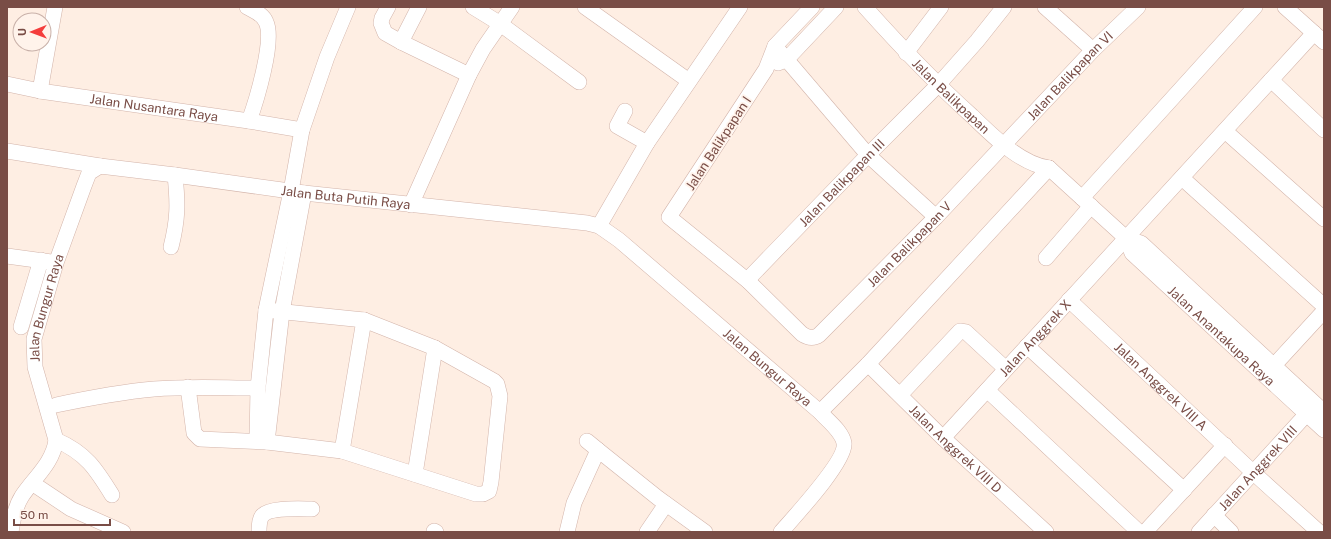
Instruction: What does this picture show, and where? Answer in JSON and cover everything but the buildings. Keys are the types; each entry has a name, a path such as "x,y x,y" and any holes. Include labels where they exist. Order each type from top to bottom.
{"street":[{"path":"40,91 55,7"},
{"path":"247,7 264,17 267,23 268,31 263,72 255,106 249,121"},
{"path":"262,441 282,312 297,192 302,130 327,57 348,7"},
{"path":"388,7 381,23 385,33 469,75"},
{"path":"401,42 419,7"},
{"path":"473,7 499,23 580,82"},
{"path":"411,205 469,75 499,23 512,7"},
{"path":"585,7 689,81"},
{"path":"599,226 647,143 740,7"},
{"name":"Jalan Balikpapan I","path":"748,281 669,217 766,69 775,46 812,7"},
{"path":"766,69 786,60 836,7"},
{"name":"Jalan Balikpapan","path":"865,7 938,86 1003,145 1036,166 1049,168"},
{"path":"906,53 941,7"},
{"name":"Jalan Balikpapan III","path":"748,281 752,274 868,155 938,86 978,41 1004,7"},
{"path":"1045,7 1093,50"},
{"name":"Jalan Balikpapan VI","path":"1003,145 1093,50 1138,7"},
{"path":"1046,258 1087,202 1255,7"},
{"path":"1285,7 1319,38"},
{"name":"Jalan Anggrek X","path":"943,438 1271,80 1319,38"},
{"path":"775,46 868,155 936,217"},
{"path":"1271,80 1324,130"},
{"name":"Jalan Nusantara Raya","path":"7,84 40,91 302,130"},
{"path":"625,111 617,126 647,143"},
{"path":"1225,131 1324,219"},
{"name":"Jalan Balikpapan V","path":"748,281 802,334 811,338 819,335 936,217 1003,145"},
{"name":"Jalan Buta Putih Raya","path":"7,151 96,168 175,175 297,192 587,223 599,226"},
{"name":"Jalan Bungur Raya","path":"56,440 35,367 33,348 36,327 56,264 89,173 96,168"},
{"path":"820,412 868,364 1049,168"},
{"name":"Jalan Anantakupa Raya","path":"1049,168 1126,238 1132,253 1315,410 1324,430"},
{"path":"171,247 178,210 175,175"},
{"path":"1182,178 1324,306"},
{"path":"262,441 258,388 266,310 297,192"},
{"name":"Jalan Bungur Raya","path":"599,226 619,240 820,412 841,435 844,442 844,449 840,458 825,479 781,532"},
{"path":"7,256 41,260 56,264"},
{"path":"21,327 41,260"},
{"name":"Jalan Anggrek VIII A","path":"1069,300 1318,532"},
{"path":"188,388 194,433 197,437 204,439 262,441 342,452 476,494 486,494 490,487 500,396 497,384 488,377 436,348 364,320 266,310"},
{"path":"1270,371 1324,311"},
{"path":"342,452 364,320"},
{"path":"900,395 960,331 966,332 1006,369"},
{"path":"1027,346 1184,490"},
{"path":"415,474 436,348"},
{"name":"Jalan Anggrek VIII D","path":"868,364 943,438 1046,532"},
{"path":"56,405 116,393 188,388 258,388"},
{"path":"987,390 1139,532"},
{"name":"Jalan Anggrek VIII","path":"1199,532 1253,472 1315,410"},
{"path":"11,532 15,512 19,502 48,462 54,451 56,440 64,443 85,458 96,469 112,495"},
{"path":"566,532 593,445 666,504 705,532"},
{"path":"1145,532 1225,445"},
{"path":"32,483 71,509 123,532"},
{"path":"648,532 666,504"},
{"path":"259,532 261,519 265,514 281,509 312,509"},
{"path":"1214,515 1231,532"}]}
